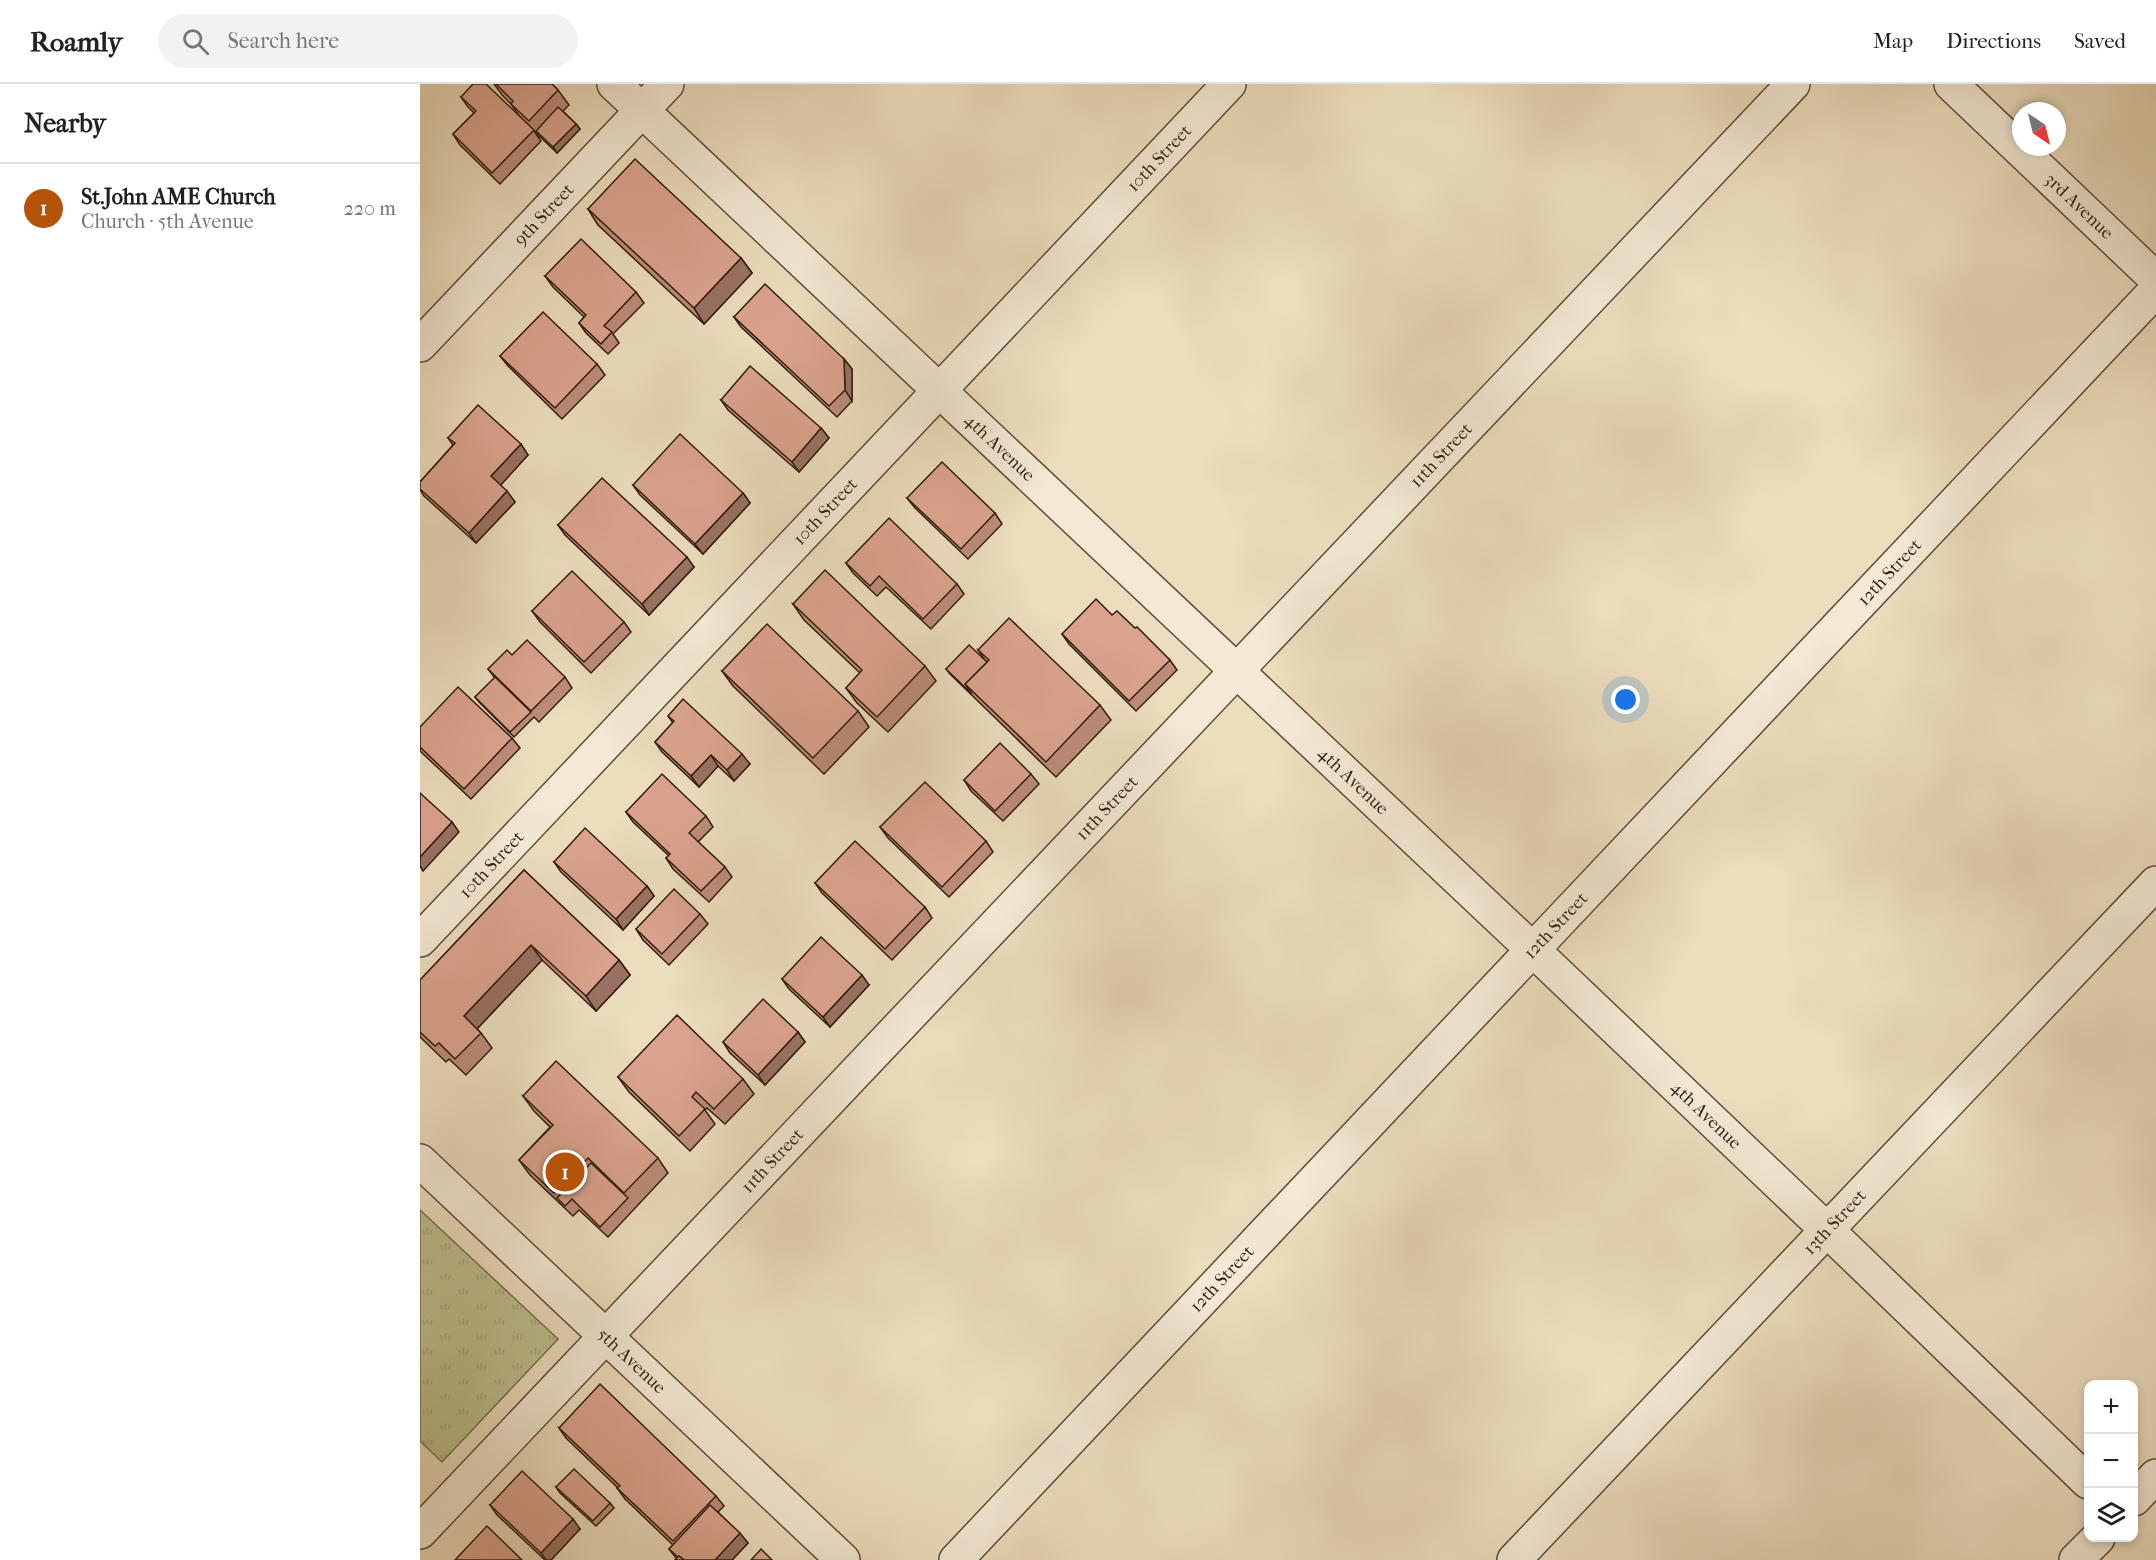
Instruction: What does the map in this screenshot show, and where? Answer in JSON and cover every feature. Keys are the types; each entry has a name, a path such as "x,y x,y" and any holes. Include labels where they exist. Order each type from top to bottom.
{"street":[{"name":"4th Avenue","path":"614,84 1533,950 2084,1478"},
{"name":"9th Street","path":"420,345 667,84"},
{"name":"10th Street","path":"420,940 1229,84"},
{"name":"11th Street","path":"420,1532 1793,84"},
{"name":"3rd Avenue","path":"1951,84 2156,279"},
{"name":"12th Street","path":"956,1560 2156,290"},
{"name":"13th Street","path":"1514,1560 2156,883"},
{"name":"5th Avenue","path":"420,1161 843,1560"},
{"path":"2138,1494 2156,1476"},
{"path":"2076,1560 2094,1542"}],"green space":[{"path":"420,1210 558,1339 442,1462 420,1441"}],"building":[{"path":"473,84 486,84 534,130 492,173 453,134 476,111 461,97"},
{"path":"496,84 552,84 558,90 529,121 511,104 513,101"},
{"path":"558,107 576,124 553,147 536,131"},
{"path":"635,159 741,258 694,308 588,209"},
{"path":"581,239 636,292 604,326 612,332 601,344 579,323 586,315 545,276"},
{"path":"765,284 844,359 845,390 829,406 734,317"},
{"path":"543,312 597,364 555,408 500,356"},
{"path":"750,366 821,428 792,462 721,400"},
{"path":"478,405 521,444 491,476 507,491 469,533 420,489 420,482 455,443 448,438"},
{"path":"680,434 743,493 695,544 633,485"},
{"path":"942,462 995,513 961,549 907,498"},
{"path":"602,478 687,557 642,604 558,525"},
{"path":"889,518 957,584 923,619 879,576 870,586 846,563"},
{"path":"825,570 925,666 877,717 846,688 862,670 793,604"},
{"path":"572,571 624,622 584,662 532,611"},
{"path":"1096,599 1112,615 1117,611 1135,628 1137,627 1170,660 1129,701 1062,634"},
{"path":"1009,618 1100,705 1046,762 965,684 989,660 978,650"},
{"path":"767,624 858,711 813,758 722,671"},
{"path":"527,640 565,677 531,711 488,669 507,650 512,655"},
{"path":"969,645 987,662 965,684 972,694 946,669"},
{"path":"495,677 531,712 510,732 475,697"},
{"path":"458,687 512,738 464,789 420,747 420,727"},
{"path":"683,699 742,754 727,770 711,755 691,776 655,742 674,721 668,716"},
{"path":"1000,743 1031,774 995,811 964,780"},
{"path":"662,774 706,816 689,833 725,867 701,891 666,858 670,854 626,812"},
{"path":"925,782 986,841 942,887 880,827"},
{"path":"420,793 452,822 420,857"},
{"path":"585,828 647,886 616,919 554,862"},
{"path":"855,841 925,907 885,949 815,883"},
{"path":"524,870 619,960 586,996 531,945 464,1016 481,1033 455,1059 439,1043 435,1046 420,1032 420,980"},
{"path":"674,889 700,914 662,954 636,929"},
{"path":"821,937 862,975 823,1017 782,979"},
{"path":"763,999 798,1032 758,1075 723,1042"},
{"path":"677,1015 743,1079 714,1109 696,1092 692,1097 705,1109 679,1136 618,1077"},
{"path":"556,1061 658,1158 624,1193 588,1158 554,1193 519,1160 553,1125 523,1096"},
{"path":"591,1163 628,1198 600,1227 572,1199 565,1206 557,1198"},
{"path":"600,1384 716,1496 673,1541 559,1428"},
{"path":"574,1469 610,1503 593,1521 556,1487"},
{"path":"522,1471 573,1519 541,1553 490,1505"},
{"path":"710,1505 740,1533 715,1560 684,1560 678,1557 669,1549"},
{"path":"487,1526 522,1560 455,1560"},
{"path":"761,1549 772,1560 751,1560"}],"place":[{"name":"St.John AME Church","path":"565,1172"}]}
